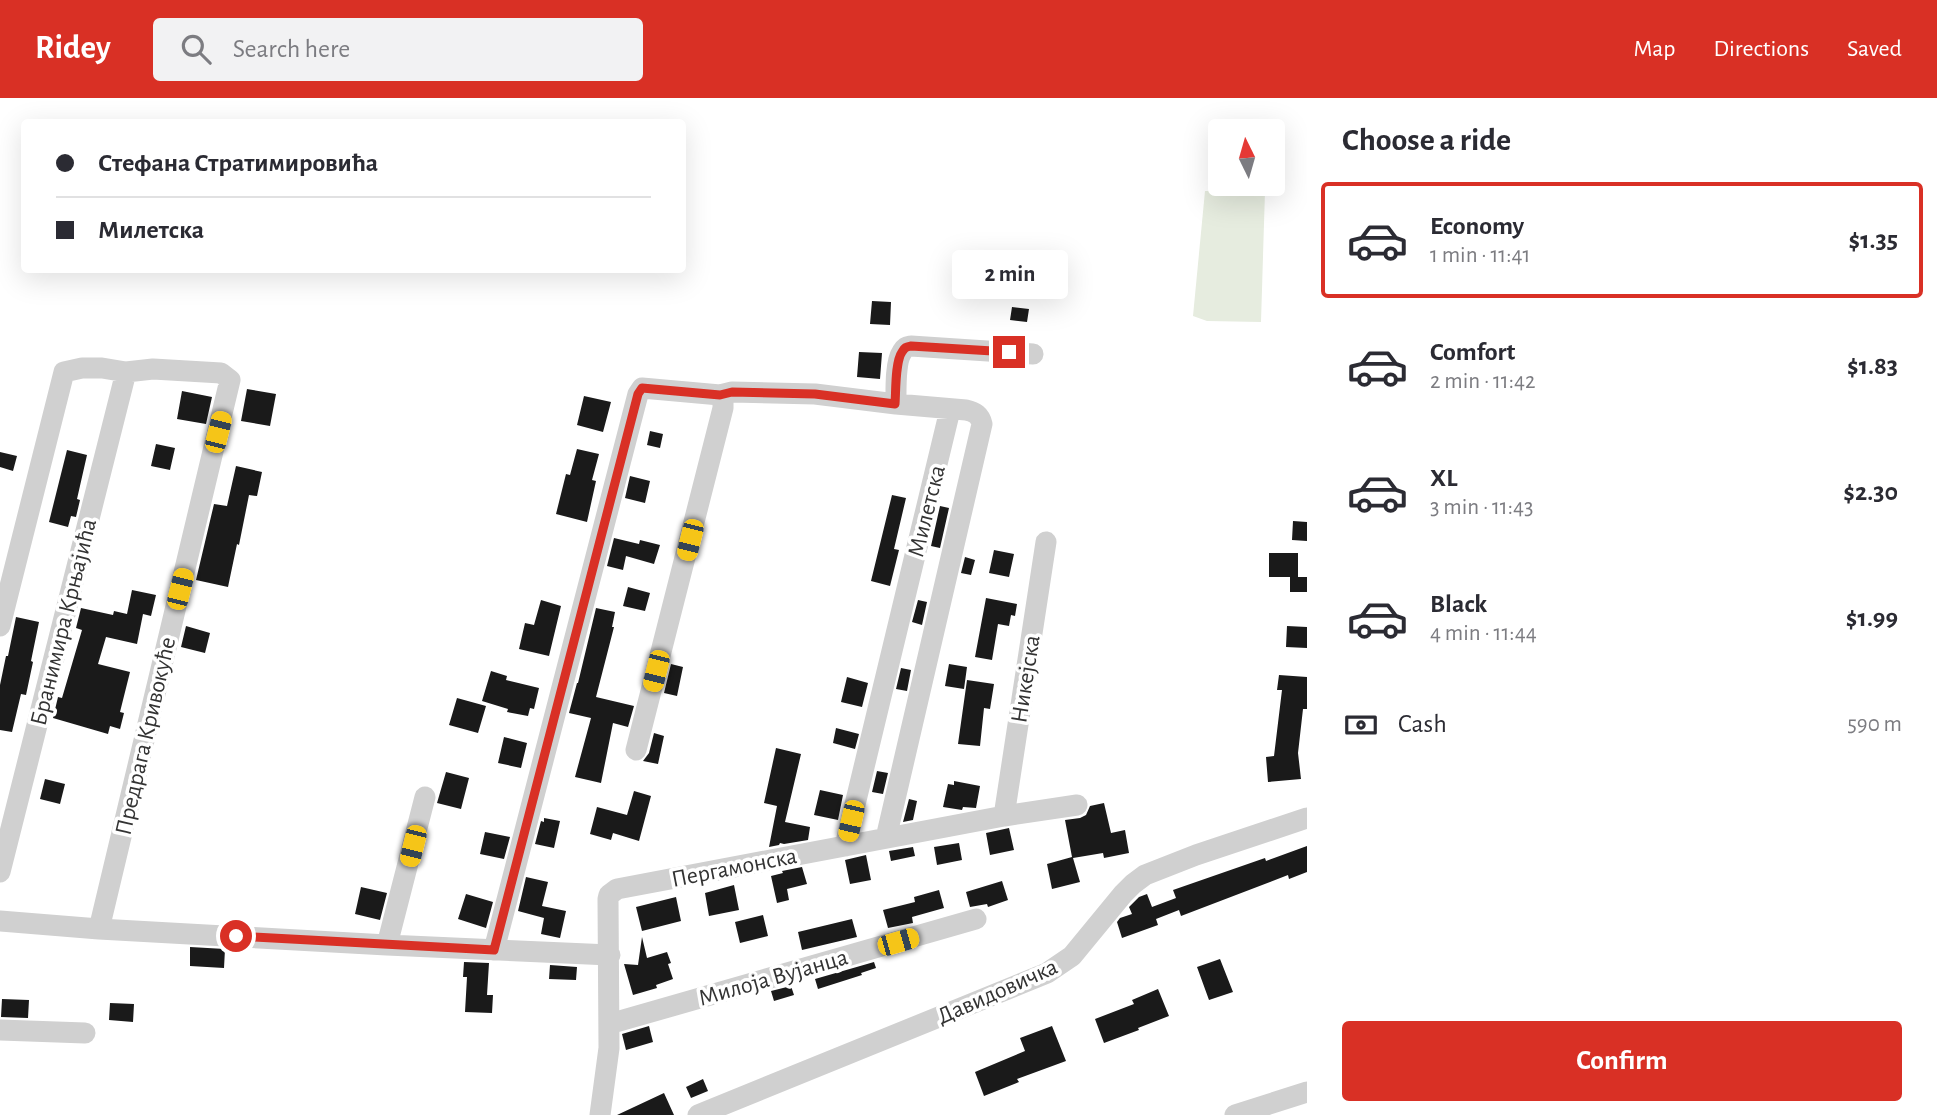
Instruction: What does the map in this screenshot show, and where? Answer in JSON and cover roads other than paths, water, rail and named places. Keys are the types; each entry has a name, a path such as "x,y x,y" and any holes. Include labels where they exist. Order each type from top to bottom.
{"street":[{"path":"895,404 898,362 905,348 911,346 1033,354"},
{"path":"0,626 64,372 102,368 126,372"},
{"name":"Предрага Кривокуће","path":"99,929 230,380 221,373 153,369 126,372"},
{"name":"Бранимира Крњајића","path":"0,872 126,372"},
{"path":"494,950 638,394 642,388 720,395 732,392 815,394 974,412 980,417 982,424 886,838"},
{"path":"636,750 723,408 720,395"},
{"name":"Милетска","path":"845,846 950,410"},
{"name":"Никејска","path":"1004,816 1046,542"},
{"path":"387,945 425,797"},
{"name":"Пергамонска","path":"600,1115 608,1062 608,899 617,889 1004,816 1077,805"},
{"name":"Давидовичка","path":"698,1115 1048,973 1072,956 1123,894 1145,875 1307,818"},
{"name":"Милоја Вујанца","path":"609,1024 976,919"},
{"path":"0,921 99,929 610,955"},
{"path":"0,1030 85,1033"},
{"path":"1235,1115 1307,1092"}]}
